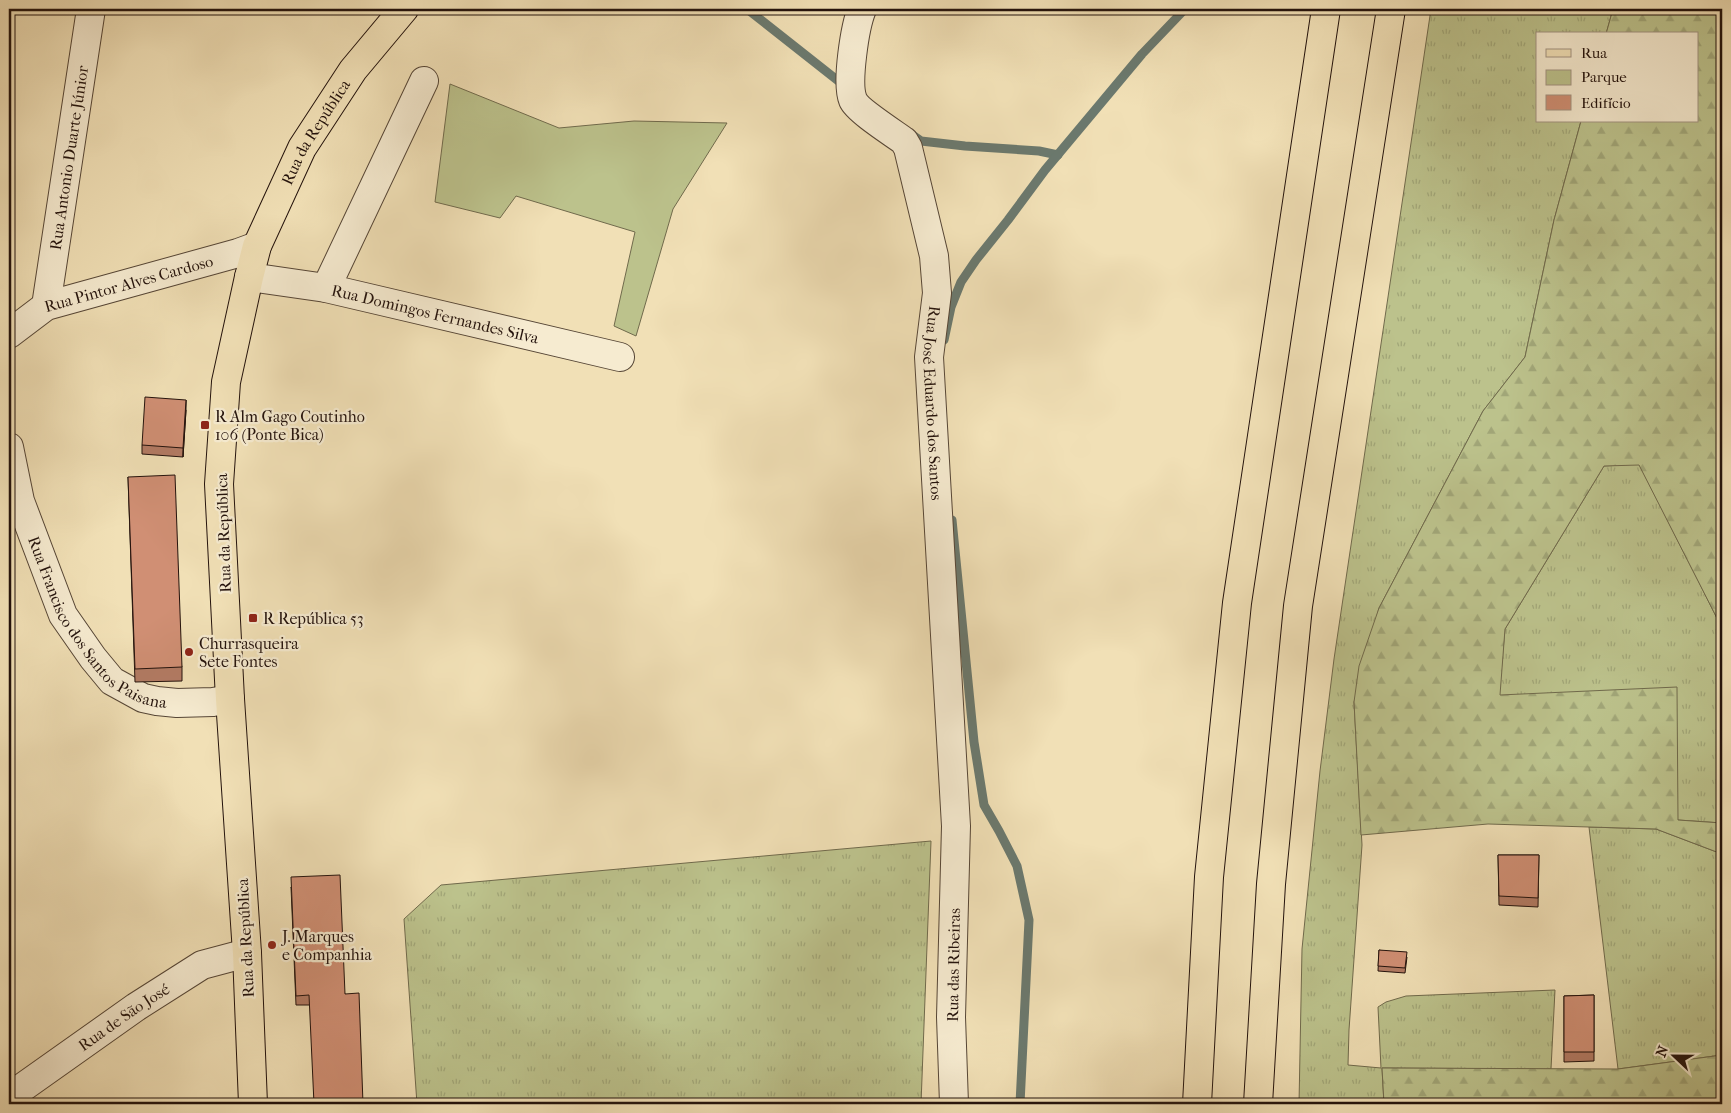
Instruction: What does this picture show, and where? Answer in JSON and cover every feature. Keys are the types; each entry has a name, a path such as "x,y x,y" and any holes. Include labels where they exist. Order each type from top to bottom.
{"main road":[{"name":"Rua da República","path":"253,1104 247,953 230,699 219,484 226,382 257,246 302,148 353,70 404,9"},
{"path":"1197,1104 1208,877 1236,613 1326,9"},
{"path":"1258,1104 1271,884 1298,606 1391,9"}],"street":[{"name":"Rua Antonio Duarte Júnior","path":"46,306 91,9"},
{"name":"Rua José Eduardo dos Santos","path":"862,9 858,18 850,72 853,100 860,108 904,141 908,148 934,256 936,293 929,357 956,826"},
{"path":"326,288 424,81"},
{"name":"Rua Pintor Alves Cardoso","path":"9,334 46,306 238,253 257,246"},
{"name":"Rua Domingos Fernandes Silva","path":"249,277 326,288 620,358"},
{"name":"Rua Francisco dos Santos Paisana","path":"9,448 20,501 63,615 92,658 112,681 143,698 177,702 213,702 230,699"},
{"name":"Rua das Ribeiras","path":"954,1104 951,1017 956,826"},
{"name":"Rua de São José","path":"9,1097 136,1007 202,965 247,953"}],"green space":[{"path":"1431,9 1613,9 1607,32 1536,32 1536,122 1581,122 1554,220 1525,357 1483,411 1379,608 1354,702 1362,845 1348,1065 1381,1068 1378,1007 1386,1002 1406,996 1555,990 1551,1069 1382,1068 1384,1104 1299,1104 1302,949 1320,771 1334,659"},
{"path":"1613,9 1722,9 1722,628 1639,465 1604,466 1505,629 1500,695 1677,687 1678,820 1722,823 1722,854 1656,829 1488,824 1361,835 1354,702 1359,666 1379,608 1483,411 1525,357 1554,220 1581,122 1698,122 1698,32 1607,32"},
{"path":"450,84 559,128 634,121 727,123 673,209 636,336 614,326 635,232 516,196 500,218 435,202"},
{"path":"1639,464 1722,628 1722,823 1678,820 1499,695 1505,629 1604,466"},
{"path":"1589,827 1656,829 1722,854 1722,1055 1618,1069"},
{"path":"931,841 921,1104 417,1104 404,919 441,885"},
{"path":"1722,1055 1722,1104 1384,1104 1382,1068 1618,1069"}],"building":[{"path":"145,397 186,400 183,448 142,445"},
{"path":"175,475 182,667 135,669 128,477"},
{"path":"1498,855 1539,855 1538,898 1499,896"},
{"path":"340,875 345,994 359,993 363,1104 314,1104 309,995 296,996 291,877"},
{"path":"1379,950 1407,952 1405,968 1378,966"},
{"path":"1594,995 1594,1052 1564,1052 1564,996"}],"waterway":[{"path":"747,9 846,87"},
{"path":"944,340 951,307 961,282 976,260 1045,170 1142,54 1185,9"},
{"path":"911,134 921,141 1039,151 1058,155"},
{"path":"952,520 974,742 984,805 1017,866 1029,920 1020,1104"}],"place":[{"name":"R Alm Gago Coutinho 106 (Ponte Bica)","path":"205,425"},
{"name":"R República 53","path":"253,618"},
{"name":"Churrasqueira Sete Fontes","path":"189,652"},
{"name":"J. Marques e Companhia","path":"272,945"}]}
